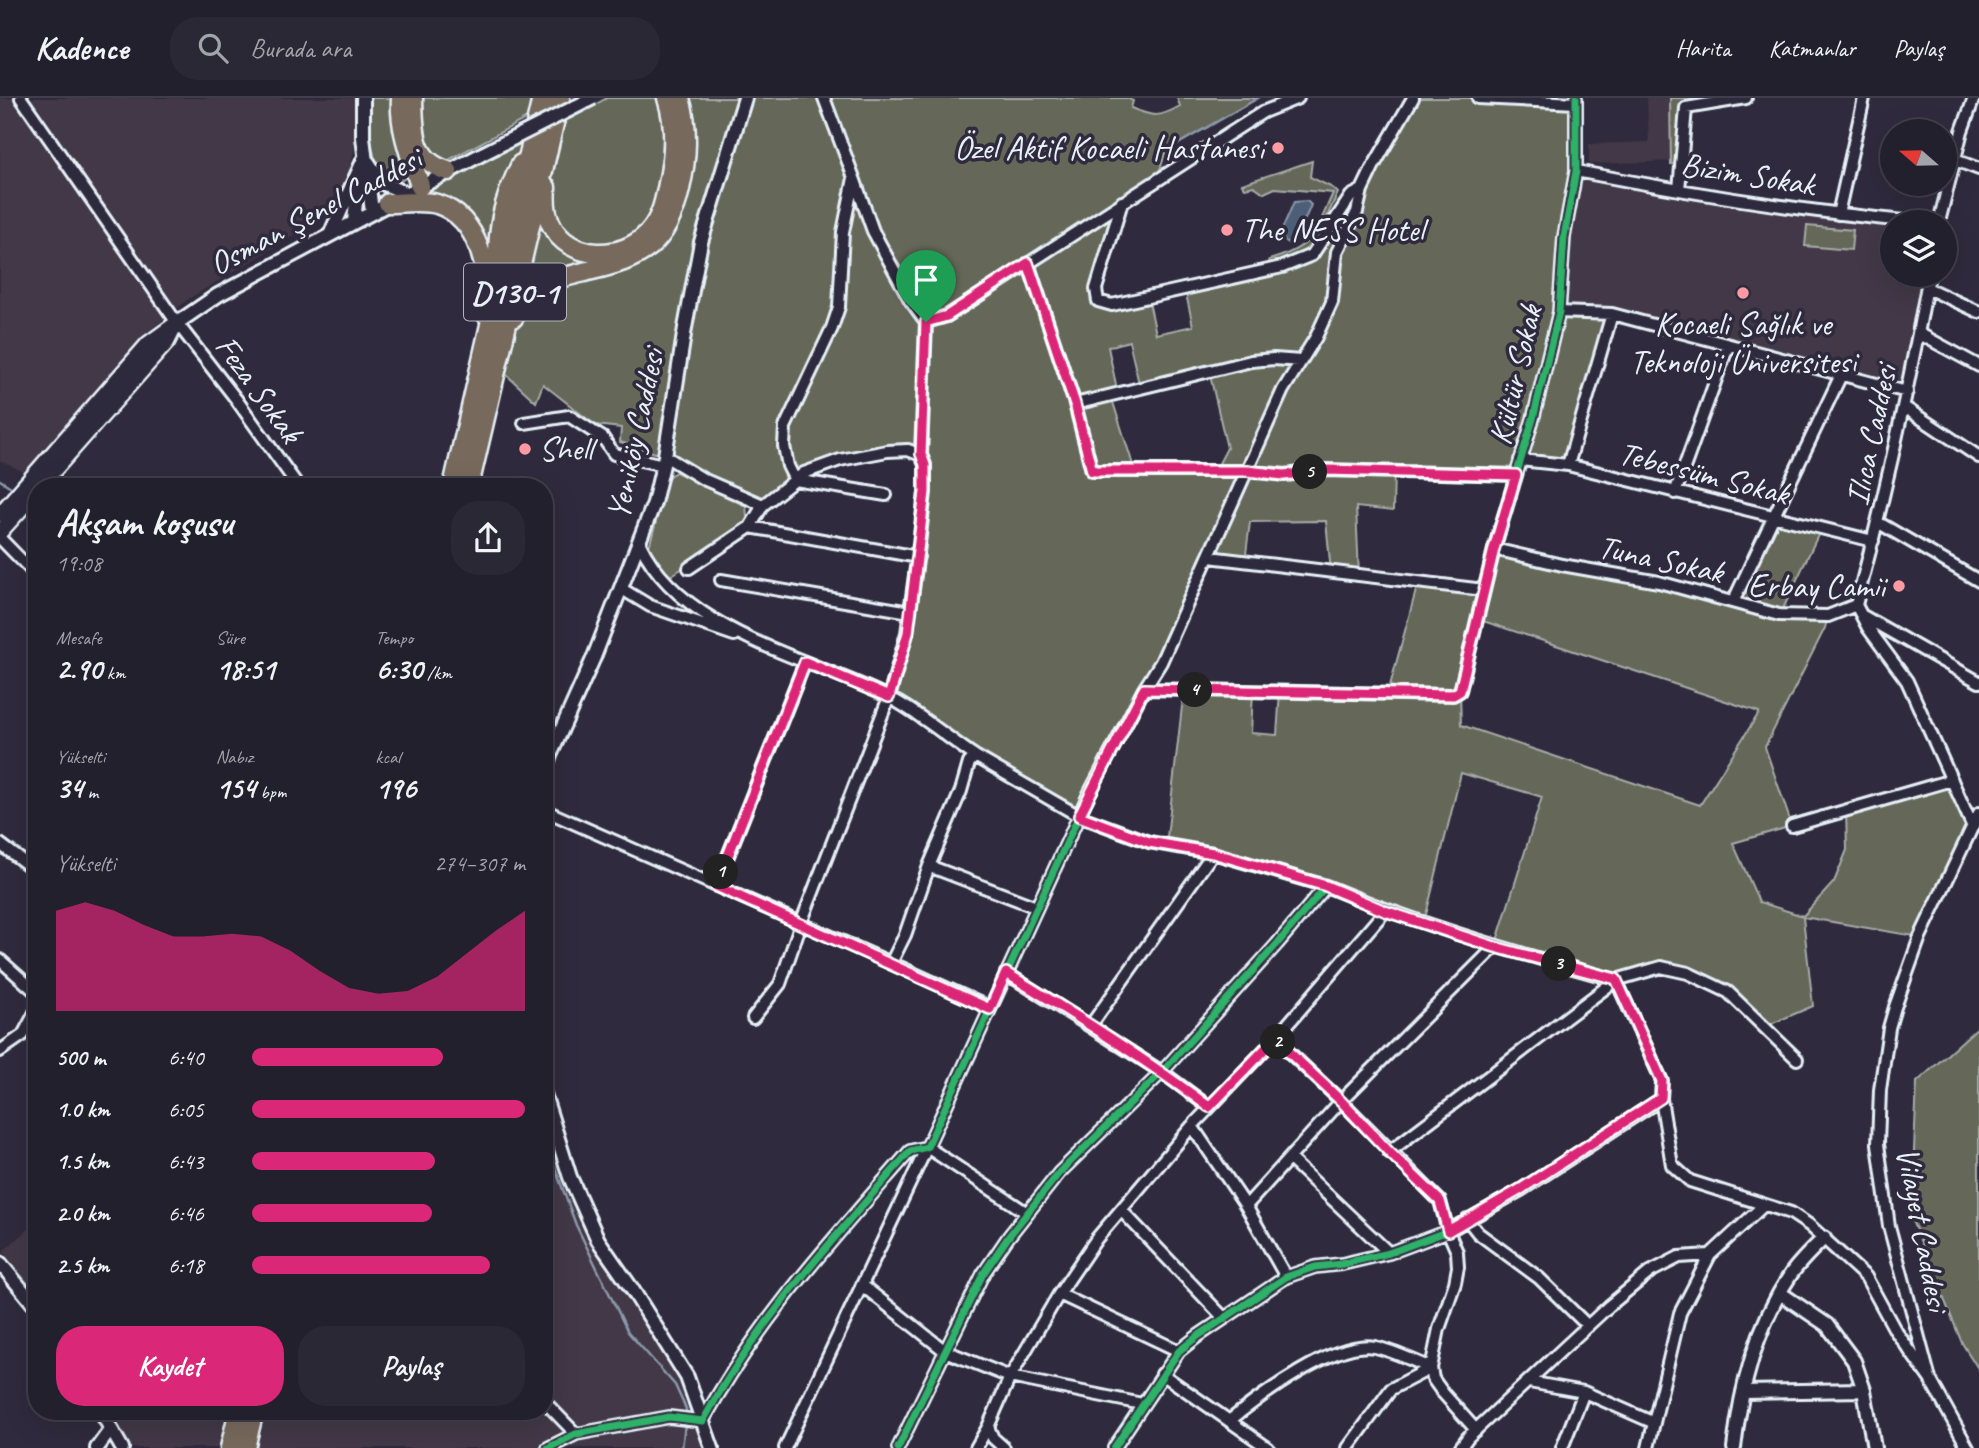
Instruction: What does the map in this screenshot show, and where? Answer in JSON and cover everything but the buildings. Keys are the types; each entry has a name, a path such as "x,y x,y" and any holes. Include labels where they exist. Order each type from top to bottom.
{"highway":[{"path":"401,98 400,114 413,190"},
{"path":"413,98 415,134 423,157 432,166 448,171"},
{"name":"D130-1","path":"455,478 498,292 497,244 503,207 521,164 540,146 559,98"},
{"path":"540,146 546,206 551,226 558,236 571,246 584,251 612,253 627,249 649,233 665,200 674,137 672,113 667,98"},
{"path":"507,327 523,303 546,284 637,257 653,246 666,230 675,211 686,158 687,132 680,98"},
{"name":"D130-1","path":"471,478 507,327 540,146 542,100"},
{"path":"388,203 436,204 458,216 475,239 485,268 486,308 472,407"},
{"path":"230,1448 237,1420"},
{"path":"245,1448 252,1420"}],"main road":[{"name":"Osman Şenel Caddesi","path":"38,478 115,392 167,342 177,323"},
{"name":"Osman Şenel Caddesi","path":"44,478 48,469"},
{"name":"Osman Şenel Caddesi","path":"0,514 28,488"},
{"path":"0,532 28,501"}],"street":[{"name":"Feza Sokak","path":"21,98 177,323 292,478"},
{"path":"363,98 365,155 372,212"},
{"name":"Osman Şenel Caddesi","path":"177,323 201,305 388,203 593,98"},
{"name":"Yeniköy Caddesi","path":"553,748 622,589 654,503 664,461 701,242 745,98"},
{"path":"753,1017 780,984 889,697 908,633 925,492 925,465 921,454 926,322 910,300 873,231 824,98"},
{"path":"926,322 947,316 1263,112 1298,98"},
{"path":"785,1448 863,1286 1079,816 1144,689 1161,662 1283,390 1316,337 1332,302 1336,252 1357,212 1373,167 1413,98"},
{"path":"1478,98 1576,101"},
{"path":"1679,190 1686,108 1696,98"},
{"path":"1686,108 1746,98"},
{"path":"1838,214 1864,98"},
{"path":"1957,153 1974,98"},
{"name":"Kültür Sokak","path":"1144,689 1453,695 1460,691 1494,549 1533,419 1559,312 1563,237 1576,172 1576,101"},
{"path":"365,155 378,179 388,186 413,190"},
{"path":"354,222 365,155"},
{"path":"329,236 365,155"},
{"path":"1957,161 1979,169"},
{"name":"Bizim Sokak","path":"1576,172 1679,190 1880,218"},
{"path":"795,480 788,466 784,446 785,427 839,307 843,232 854,178"},
{"path":"1122,202 1096,289 1098,301 1112,305 1282,267 1312,255 1351,196 1363,190"},
{"path":"1028,263 1075,404 1092,471 1247,471 1284,475 1326,470 1516,475"},
{"path":"1927,288 1979,312"},
{"name":"Ilıca Caddesi","path":"1858,610 1920,334 1927,288"},
{"path":"1559,312 1612,314 1907,392"},
{"path":"1567,466 1612,314"},
{"path":"1920,334 1979,366"},
{"path":"1675,493 1728,345"},
{"path":"1075,404 1251,361 1301,361"},
{"path":"1732,602 1840,375"},
{"path":"1904,407 1979,457"},
{"path":"524,423 569,416 603,438 614,454 664,461 763,505"},
{"path":"689,568 750,527 763,505 804,473 840,460 908,450 921,454"},
{"name":"Tebessüm Sokak","path":"1520,460 1567,466 1873,541"},
{"path":"795,480 886,495"},
{"path":"1879,523 1979,581"},
{"path":"750,527 918,557"},
{"path":"0,538 28,567"},
{"path":"640,544 650,565 672,588 694,606 753,642"},
{"name":"Tuna Sokak","path":"1494,549 1562,565 1659,582 1779,615 1828,617 1858,610"},
{"path":"1209,557 1484,590"},
{"path":"721,580 910,612"},
{"path":"622,589 650,606 753,642 889,697 975,756 1079,816 1149,842 1213,853 1326,886 1385,911 1495,947 1616,979"},
{"path":"1858,610 1979,682"},
{"path":"1858,610 1906,681 1972,825"},
{"path":"716,886 805,662"},
{"path":"891,963 961,791 969,763 975,756"},
{"path":"1792,825 1952,780"},
{"name":"Vilayet Caddesi","path":"1930,1379 1889,1226 1878,1144 1880,1090 1889,1028 1920,937 1979,813"},
{"path":"553,814 990,1009"},
{"path":"0,844 28,865"},
{"path":"1091,1025 1213,853"},
{"path":"929,866 1036,907"},
{"path":"898,1448 983,1275 1027,1213 1059,1173 1162,1072 1326,886"},
{"path":"976,1448 1010,1377 1059,1294 1097,1238 1192,1126 1275,1039 1385,911"},
{"path":"1246,1206 1341,1101 1495,947"},
{"path":"0,960 28,985"},
{"path":"1389,1152 1616,979 1661,967 1688,973 1728,992 1797,1059"},
{"path":"1006,973 1091,1025 1209,1107"},
{"path":"1616,979 1662,1081 1661,1098 1672,1165 1690,1181 1791,1213 1824,1238 1867,1277 1895,1330 1930,1379 1968,1448"},
{"path":"0,1051 23,1035 28,1026"},
{"path":"1275,1039 1440,1201 1457,1252 1458,1267 1438,1329 1430,1368 1433,1379 1443,1393 1476,1430"},
{"path":"1114,1448 1180,1351 1286,1277 1315,1267 1389,1253 1448,1231 1521,1189 1661,1098"},
{"path":"553,1123 570,1177 598,1240 687,1377 697,1420 712,1448"},
{"path":"1192,1126 1246,1206 1286,1277"},
{"path":"697,1420 797,1281 910,1151 927,1147 1027,1213"},
{"path":"1290,1159 1389,1253"},
{"path":"1648,1448 1652,1422 1680,1313 1710,1255 1764,1205"},
{"path":"1122,1211 1224,1318"},
{"path":"1467,1219 1478,1233 1539,1278 1588,1326"},
{"path":"1734,1448 1748,1367 1765,1317 1793,1272 1824,1238"},
{"path":"1460,1448 1609,1306 1650,1272 1679,1257 1710,1255"},
{"path":"0,1263 28,1297"},
{"path":"863,1286 945,1351 1010,1377 1142,1404"},
{"path":"1780,1293 1827,1325 1854,1362 1864,1391 1874,1448"},
{"path":"1059,1294 1180,1351"},
{"path":"1229,1421 1270,1388 1344,1349 1373,1347 1430,1368"},
{"path":"1348,1448 1391,1389 1430,1368"},
{"path":"1162,1374 1264,1447"},
{"path":"1529,1382 1584,1392 1652,1422"},
{"path":"1743,1392 1864,1391"},
{"path":"1562,1448 1584,1392"},
{"path":"553,1410 576,1434"},
{"path":"548,1448 576,1434 677,1418 697,1420"},
{"path":"106,1420 121,1448"},
{"path":"988,1427 993,1438 1004,1448"},
{"path":"97,1448 111,1429"}],"shaded area":[{"path":"0,98 357,98 354,150 348,179 331,207 313,224 190,298 144,335 26,473 0,461"},
{"path":"1647,98 1674,98 1679,161 1589,164 1589,144 1649,142"},
{"name":"Kocaeli Sağlık ve Teknoloji Üniversitesi","path":"1576,171 1880,220 1880,287 1928,287 1907,392 1612,314 1559,312"},
{"path":"553,1118 598,1240 687,1377 712,1448 129,1448 113,1420 553,1420"},
{"path":"28,1230 28,1286 3,1251"}],"green space":[{"path":"370,98 394,98 409,173 399,182 383,176 375,160 370,127"},
{"path":"418,98 533,98 529,117 445,162 426,148"},
{"path":"607,98 658,98 665,123 665,148 661,181 653,210 646,222 627,240 613,245 592,247 566,237 552,211 550,189 564,122"},
{"path":"680,98 1127,98 1133,101 1131,108 1156,115 1180,106 1177,98 1258,98 1166,151 1157,179 1122,202 1098,301 1148,297 1156,334 1193,326 1185,289 1312,255 1363,190 1413,98 1576,103 1576,171 1559,311 1612,314 1568,465 1521,461 1516,475 1394,471 1393,511 1356,507 1359,575 1331,572 1326,521 1250,522 1245,562 1209,558 1079,816 889,697 907,633 925,465 907,450 804,473 763,505 665,456 620,442 621,428 595,425 543,384 536,402 498,367 523,303 653,246","holes":["1129,341 1140,388 1209,371 1227,448 1215,471 1135,471 1111,396 1118,394 1108,347"]},
{"path":"1670,98 1696,98 1686,109 1681,165 1671,164"},
{"path":"522,143 509,177 493,265 482,242 418,195"},
{"path":"1312,161 1310,177 1338,193 1315,242 1298,255 1270,264 1269,260 1295,250 1311,237 1333,193 1275,188 1264,193 1254,186 1245,188 1242,184"},
{"path":"540,217 606,260 522,298"},
{"path":"1807,226 1853,230 1851,250 1805,246"},
{"path":"676,472 746,506 748,526 669,577 649,547 669,476"},
{"path":"1774,518 1821,529 1780,615 1828,616 1825,628 1765,747 1792,826 1733,843 1759,902 1803,916 1834,882 1847,850 1846,810 1952,780 1972,825 1920,937 1803,917 1813,1006 1764,1027 1728,992 1660,967 1616,980 1495,947 1542,797 1461,773 1424,923 1326,886 1173,846 1167,837 1184,689 1253,691 1251,733 1277,735 1280,691 1388,693 1418,583 1484,590 1494,549 1732,602","holes":["1477,619 1759,712 1700,805 1461,725 1460,691"]},
{"path":"1979,1026 1979,1370 1962,1343 1911,1218 1917,1082"}],"water":[{"path":"1307,201 1311,205 1297,238 1291,245 1279,236 1294,202"}],"waterway":[{"path":"1166,151 1258,98"},
{"path":"0,480 11,487"},
{"path":"553,1162 576,1225 628,1332 675,1385 686,1409 686,1417"},
{"path":"682,1448 685,1424"}],"cycle path":[{"path":"548,1448 576,1434 669,1417 703,1421 748,1348 799,1280 910,1151 927,1147 1088,796 1144,689 1453,695 1460,691 1494,549 1533,419 1559,312 1564,237 1576,171 1576,98"},
{"path":"898,1448 983,1274 1009,1236 1059,1173 1162,1072 1326,886 1469,938 1616,980 1662,1081 1661,1099 1521,1190 1448,1231 1389,1253 1315,1267 1286,1277 1179,1351 1114,1448"}],"place":[{"name":"Özel Aktif Kocaeli Hastanesi","path":"1278,148"},
{"name":"The NESS Hotel","path":"1227,230"},
{"name":"Kocaeli Sağlık ve Teknoloji Üniversitesi","path":"1743,293"},
{"name":"Shell","path":"525,449"},
{"name":"Erbay Camii","path":"1899,586"}],"route":[{"path":"1028,263 1075,404 1092,471 1247,471 1284,475 1326,470 1516,475 1494,549 1460,691 1453,695 1144,689 1079,816 1149,842 1213,853 1326,886 1385,911 1495,947 1616,979 1662,1081 1661,1098 1521,1189 1448,1231 1440,1201 1275,1039 1209,1107 1091,1025 1006,973 990,1009 716,886 805,662 889,697 908,633 925,492 925,465 921,454 925,404 926,322 947,316 1028,263"}]}
